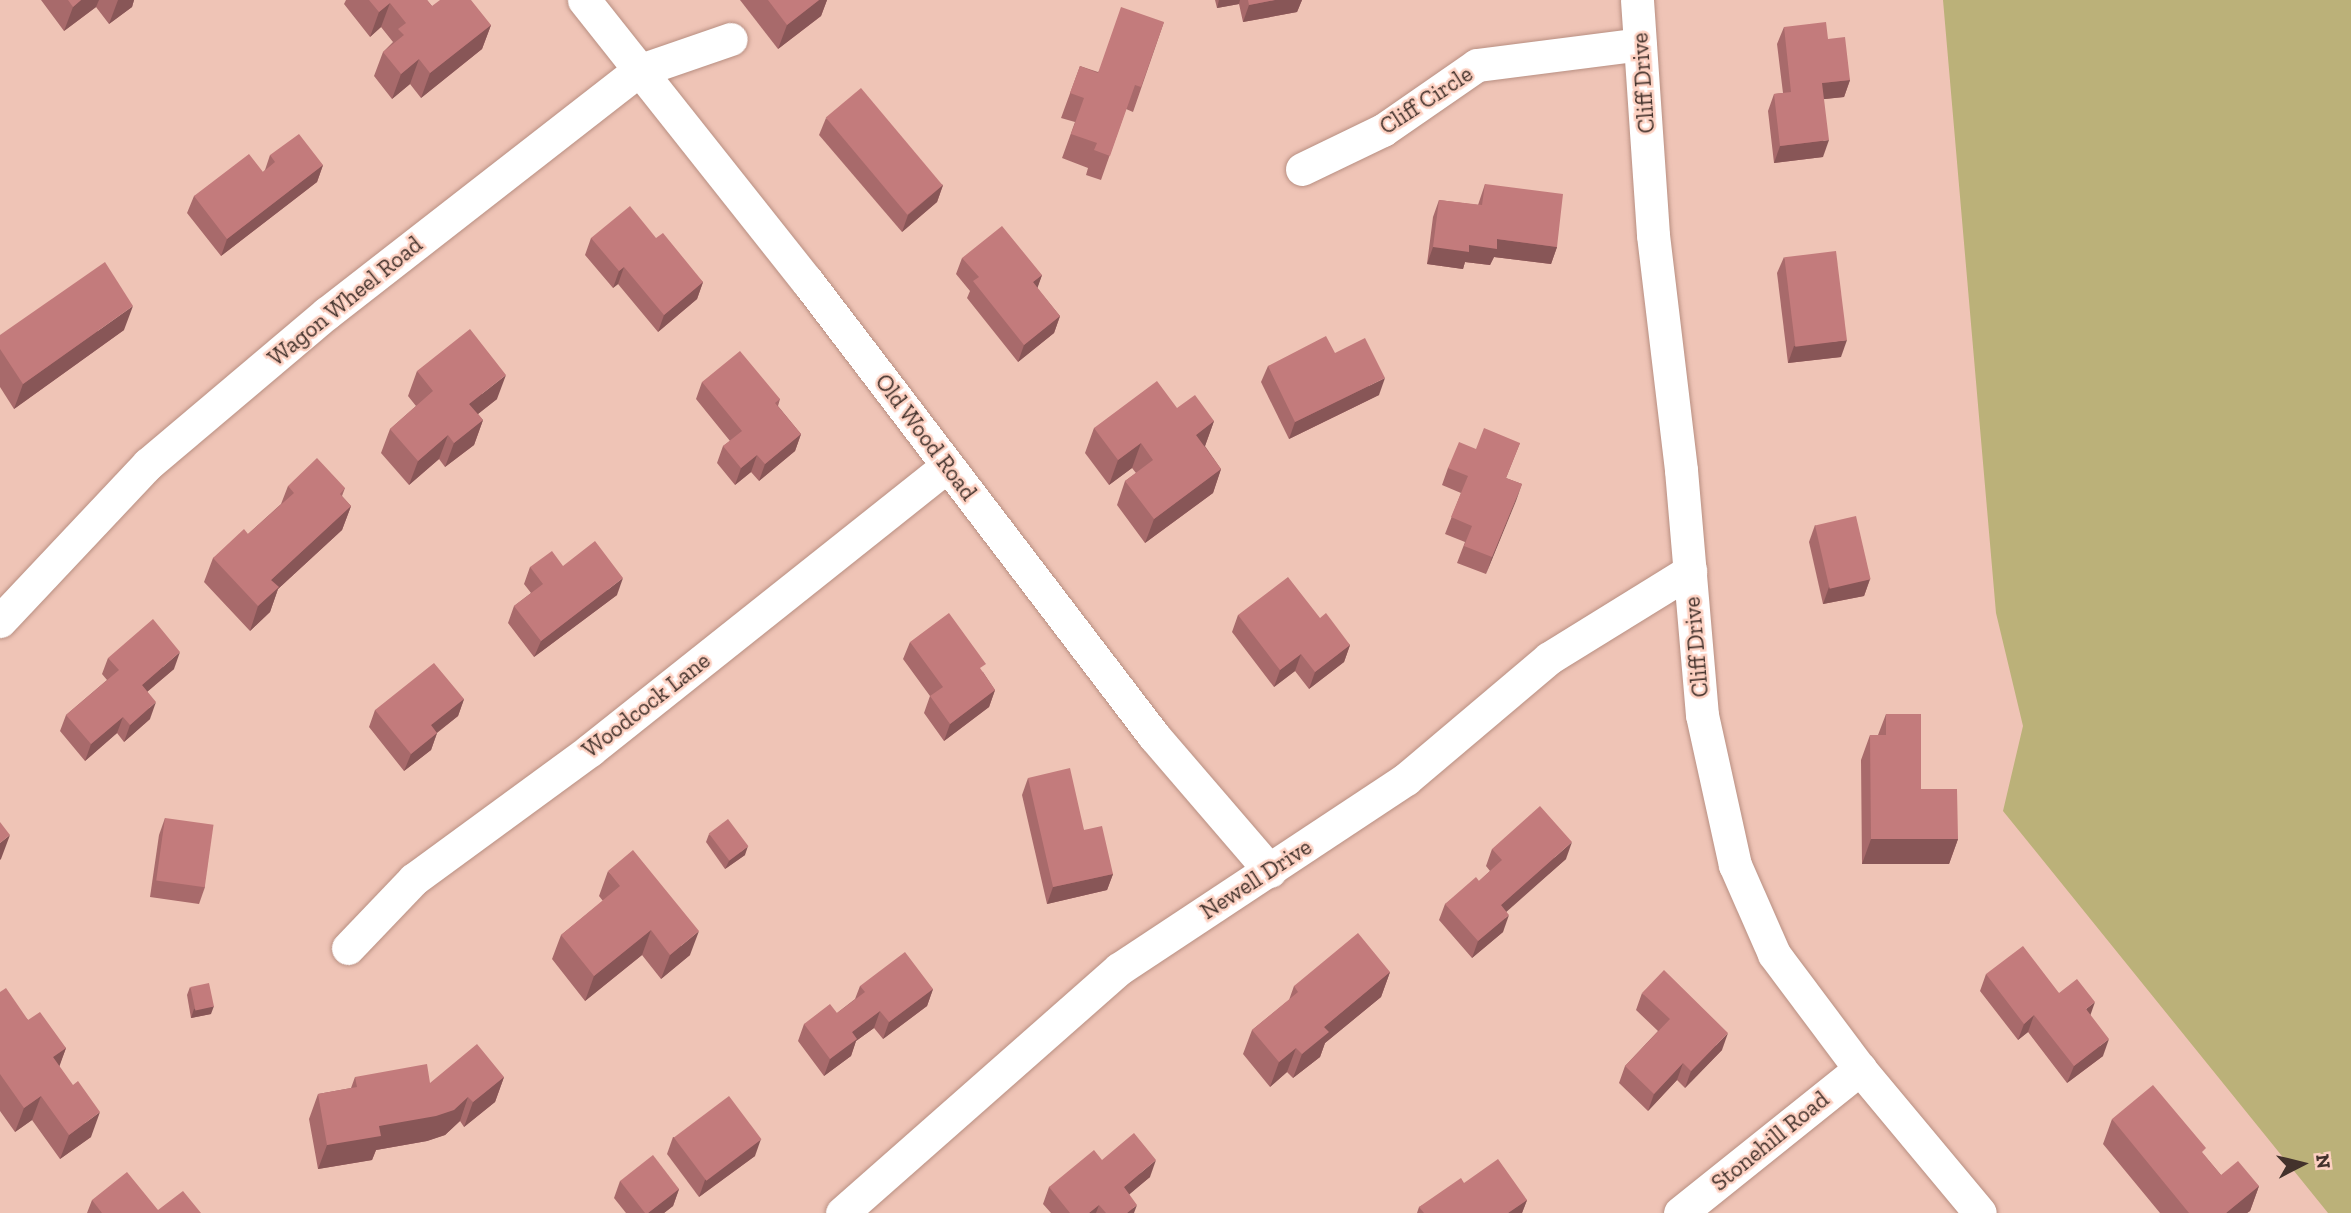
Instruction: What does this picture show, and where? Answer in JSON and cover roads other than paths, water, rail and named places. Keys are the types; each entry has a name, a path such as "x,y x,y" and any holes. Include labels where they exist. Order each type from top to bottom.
{"street":[{"name":"Old Wood Road","path":"584,0 807,281 1154,736 1270,871"},
{"name":"Cliff Drive","path":"1637,0 1653,236 1690,571 1702,715 1735,865 1774,954 1860,1069 1980,1213"},
{"name":"Wagon Wheel Road","path":"0,621 148,464 327,313 638,71 731,39"},
{"name":"Cliff Circle","path":"1302,169 1383,130 1477,65 1640,44"},
{"name":"Woodcock Lane","path":"348,948 414,879 590,750 947,466"},
{"name":"Newell Drive","path":"842,1213 1119,969 1406,779 1549,658 1690,571"},
{"name":"Stonehill Road","path":"1680,1213 1860,1069"}]}
